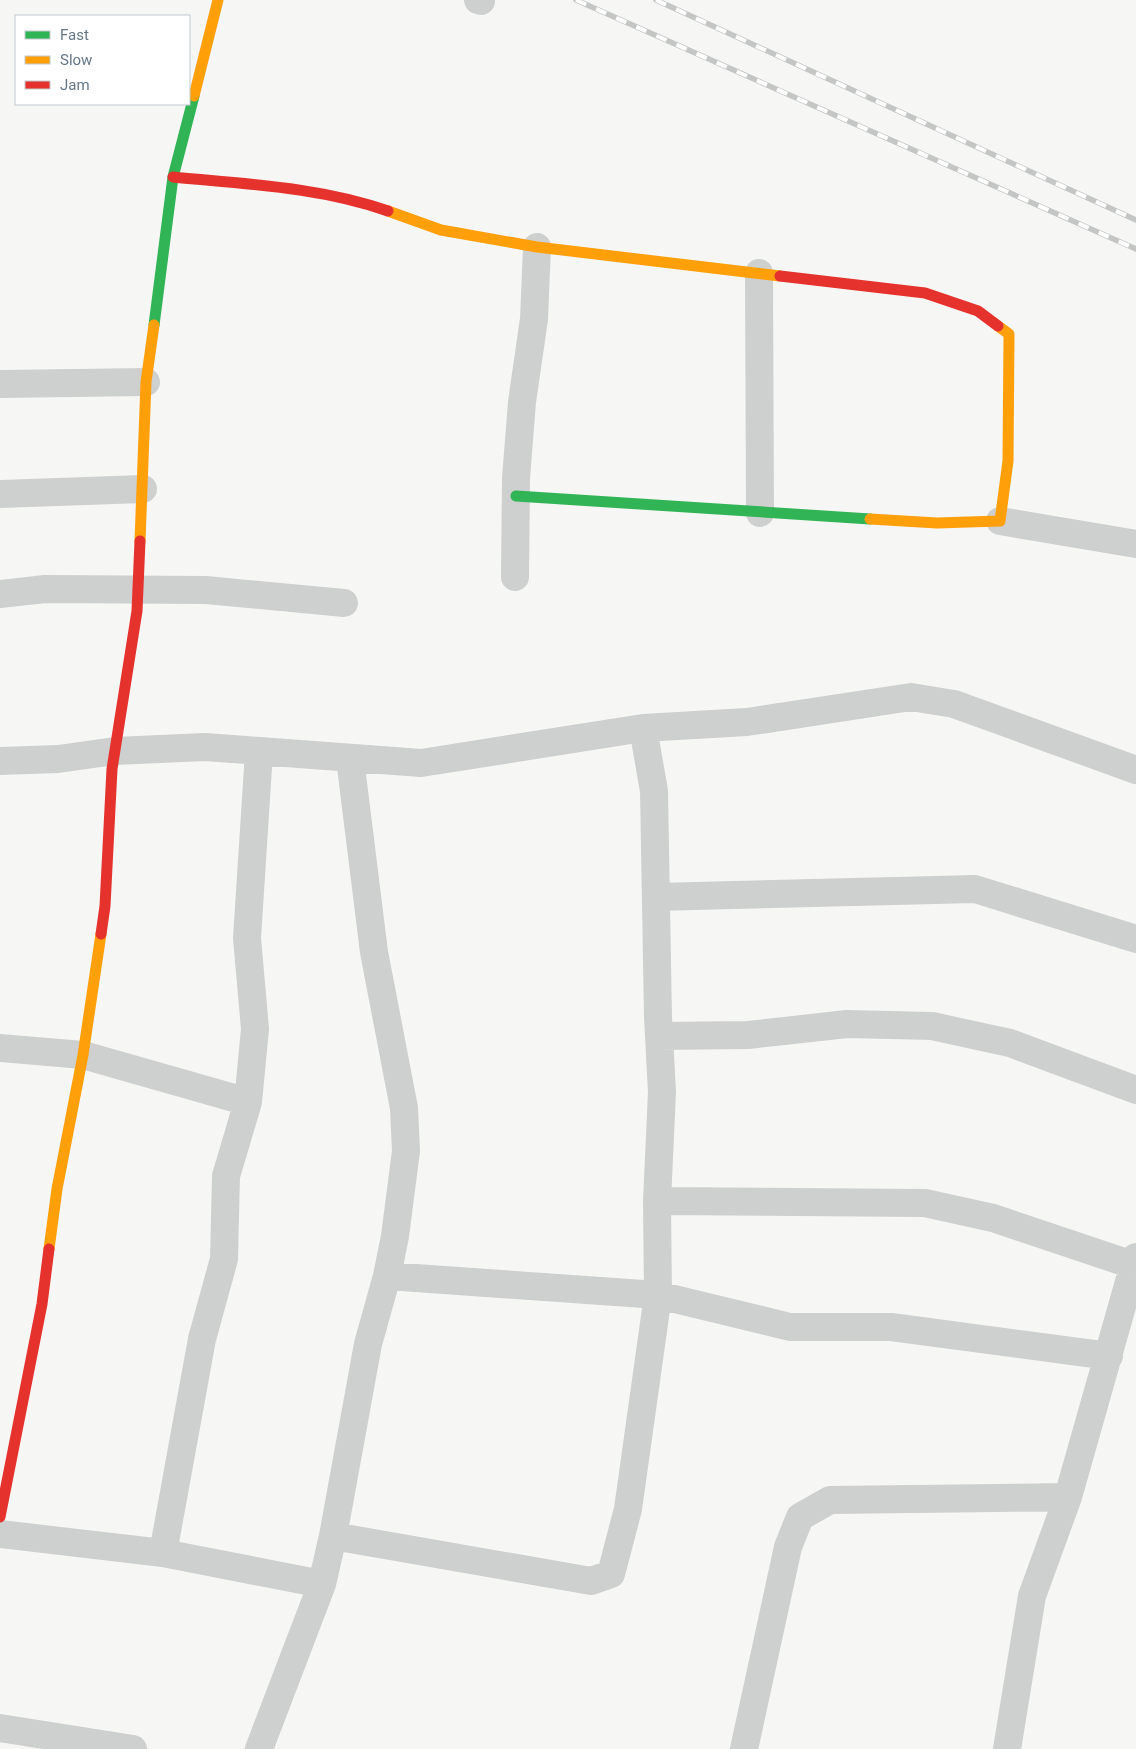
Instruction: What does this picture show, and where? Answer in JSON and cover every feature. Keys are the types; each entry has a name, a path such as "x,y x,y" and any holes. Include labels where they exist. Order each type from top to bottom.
{"street":[{"path":"0,1517 42,1304 57,1189 83,1055 105,906 115,751 137,611 146,382 173,177 218,0"},
{"path":"173,177 249,184 356,200 441,230 537,247 925,293 978,311 1009,334 1008,461 1000,521"},
{"path":"515,577 516,496 522,402 534,320 537,247"},
{"path":"759,273 760,513"},
{"path":"0,384 146,382"},
{"path":"0,494 143,489"},
{"path":"516,496 937,523 1000,521 1136,544"},
{"path":"0,594 45,588 138,591 206,590 344,603"},
{"path":"0,760 58,759 115,751 206,747 350,759 421,762 643,728 747,722 910,697 954,704 1136,770"},
{"path":"333,1536 591,1581 611,1574 628,1509 658,1295 657,1201 662,1092 659,1036 654,791 643,728"},
{"path":"163,1553 202,1339 224,1259 226,1176 248,1102 255,1029 247,938 259,752"},
{"path":"259,1749 322,1584 333,1536 368,1344 387,1276 395,1236 406,1151 404,1108 374,952 350,759"},
{"path":"656,896 975,889 1136,939"},
{"path":"659,1036 748,1035 847,1024 932,1026 1010,1043 1136,1090"},
{"path":"0,1048 83,1055 248,1102"},
{"path":"657,1201 925,1203 993,1218 1135,1261 1068,1497 1032,1596 1007,1749"},
{"path":"387,1276 658,1295 790,1327 891,1327 1108,1356"},
{"path":"744,1749 788,1547 800,1517 830,1500 1068,1497"},
{"path":"0,1534 163,1553 322,1584"},
{"path":"0,1728 134,1749"}],"railway":[{"path":"576,0 1136,249"},
{"path":"656,0 1136,220"}],"traffic: fast":[{"path":"154,325 173,177 194,96"},
{"path":"516,496 870,519"}],"traffic: slow":[{"path":"194,96 218,0"},
{"path":"388,211 441,230 537,247 780,276"},
{"path":"140,541 146,382 154,325"},
{"path":"870,519 937,523 1000,521 1008,461 1009,334 998,326"},
{"path":"49,1249 57,1189 83,1055 101,934"}],"traffic: jam":[{"path":"173,177 309,192 362,203 388,211"},
{"path":"780,276 925,293 978,311 998,326"},
{"path":"101,934 105,906 112,769 137,611 140,541"},
{"path":"0,1517 42,1304 49,1249"}]}
